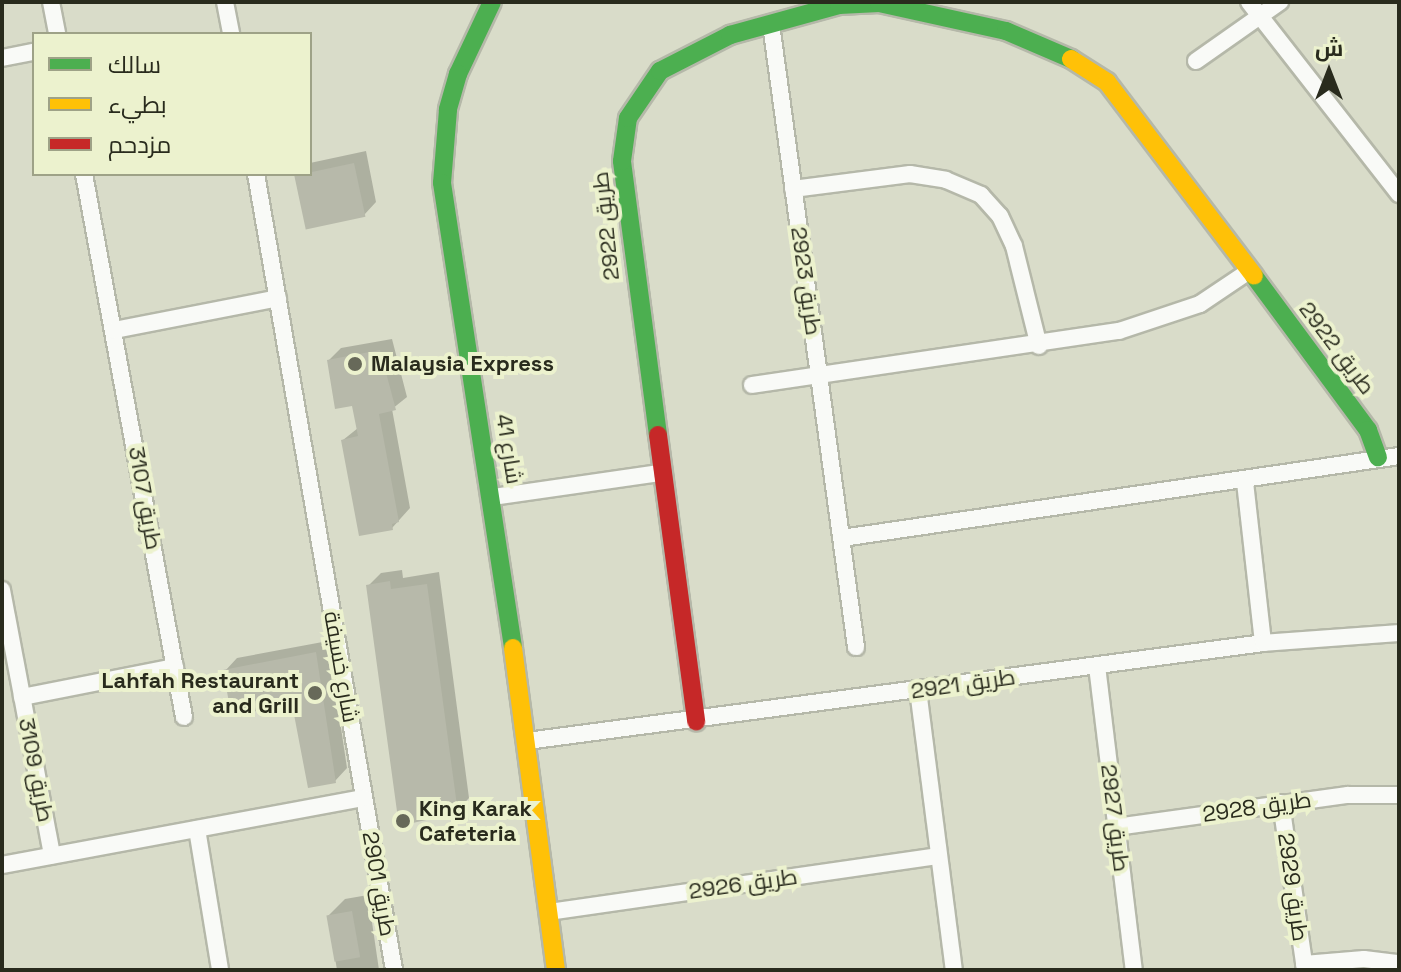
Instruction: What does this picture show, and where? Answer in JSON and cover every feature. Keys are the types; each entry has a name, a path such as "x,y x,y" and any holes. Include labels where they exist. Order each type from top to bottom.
{"street":[{"path":"51,2 57,32"},
{"path":"225,2 231,32"},
{"name":"شارع 41","path":"492,2 458,74 447,122 442,183 493,497 556,970"},
{"path":"1249,2 1399,194"},
{"path":"1196,61 1280,2"},
{"name":"طريق 2922","path":"696,721 660,473 622,161 628,118 660,71 730,35 839,5 879,3 1006,31 1078,62 1107,82 1368,430 1378,457"},
{"name":"طريق 2923","path":"771,24 856,647"},
{"path":"2,58 32,52"},
{"path":"793,189 910,174 946,180 981,195 1000,216 1014,246 1039,346"},
{"name":"طريق 3107","path":"84,176 184,717"},
{"name":"شارع خسيفة","path":"256,176 364,798"},
{"path":"752,385 1039,346 1161,319 1200,304 1249,271"},
{"path":"114,330 278,298"},
{"path":"842,538 1245,482 1378,457 1399,456"},
{"path":"493,497 660,473"},
{"path":"1245,482 1263,643"},
{"name":"طريق 3109","path":"2,590 52,855"},
{"name":"طريق 2921","path":"527,741 696,721 1263,643 1399,633"},
{"name":"طريق 2927","path":"1097,666 1134,970"},
{"path":"22,697 175,667"},
{"path":"918,690 954,970"},
{"name":"طريق 2928","path":"1116,827 1281,803 1399,795"},
{"path":"2,865 364,798"},
{"name":"طريق 2901","path":"364,798 394,970"},
{"name":"طريق 2929","path":"1281,803 1305,967"},
{"path":"197,829 220,970"},
{"name":"طريق 2926","path":"549,912 938,856"},
{"path":"1305,967 1364,959 1399,963"}],"building":[{"path":"354,163 365,217 306,229 294,176 312,176 312,172"},
{"path":"380,350 396,410 379,414 399,522 392,524 393,530 359,536 341,440 358,436 352,406 335,409 327,360"},
{"path":"390,581 391,589 427,584 458,813 399,826 366,585"},
{"path":"316,652 336,783 308,788 292,704 247,713 230,708 223,670"},
{"path":"352,911 360,957 335,962 326,916"}],"traffic: fast":[{"path":"492,2 458,74 448,110 442,183 513,648"},
{"path":"658,435 622,161 628,118 660,71 730,35 839,5 879,3 1006,31 1071,59"},
{"path":"1254,276 1368,430 1378,457"}],"traffic: slow":[{"path":"1071,59 1107,82 1254,276"},
{"path":"513,648 556,970"}],"traffic: jam":[{"path":"658,435 696,721"}],"place":[{"name":"Malaysia Express","path":"355,364"},
{"name":"Lahfah Restaurant and Grill","path":"315,693"},
{"name":"King Karak Cafeteria","path":"403,821"}]}
